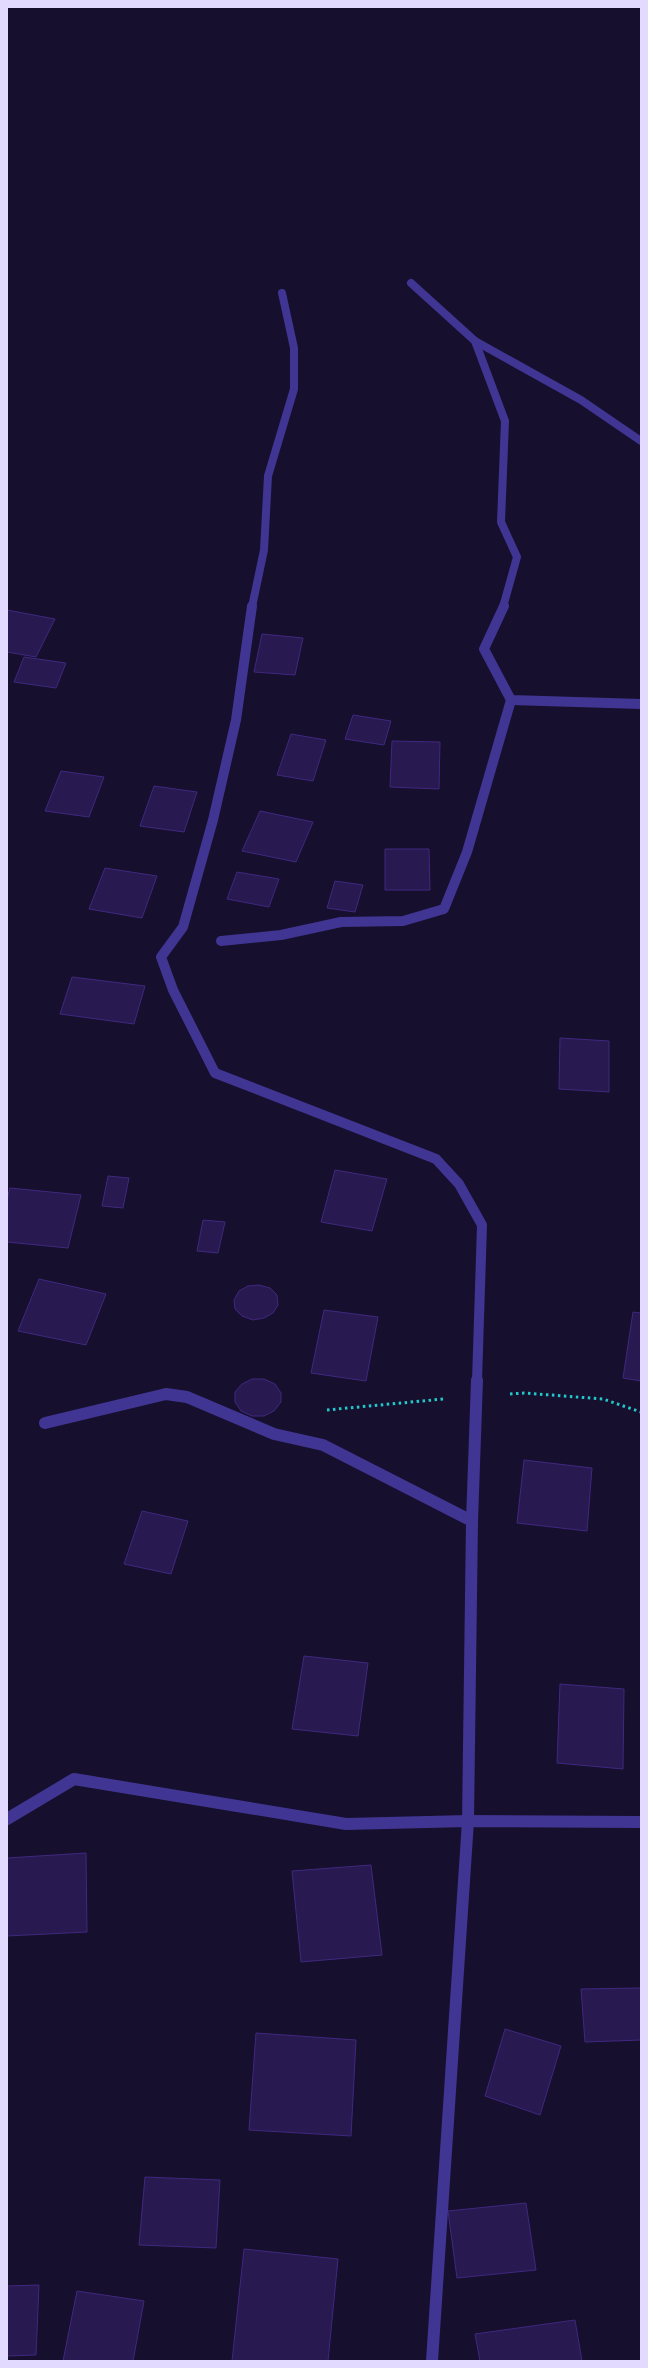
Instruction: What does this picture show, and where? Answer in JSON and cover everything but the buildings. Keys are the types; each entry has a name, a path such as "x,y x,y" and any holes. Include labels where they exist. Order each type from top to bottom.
{"street":[{"path":"411,283 475,341 544,378 612,420 641,441"},
{"path":"282,293 294,348 294,390 268,476 264,550 249,618 236,720 212,820 183,927 161,958 173,990 215,1073 436,1159 460,1184 482,1225 472,1521 468,1821 432,2361"},
{"path":"221,941 281,935 341,922 403,921 444,909 467,852 511,700 484,649 506,602 517,557 501,522 504,421 475,341"},
{"path":"511,700 641,704"},
{"path":"45,1423 166,1394 187,1397 274,1434 322,1445 472,1521"},
{"path":"7,1819 74,1779 346,1824 468,1821 641,1822"}]}
